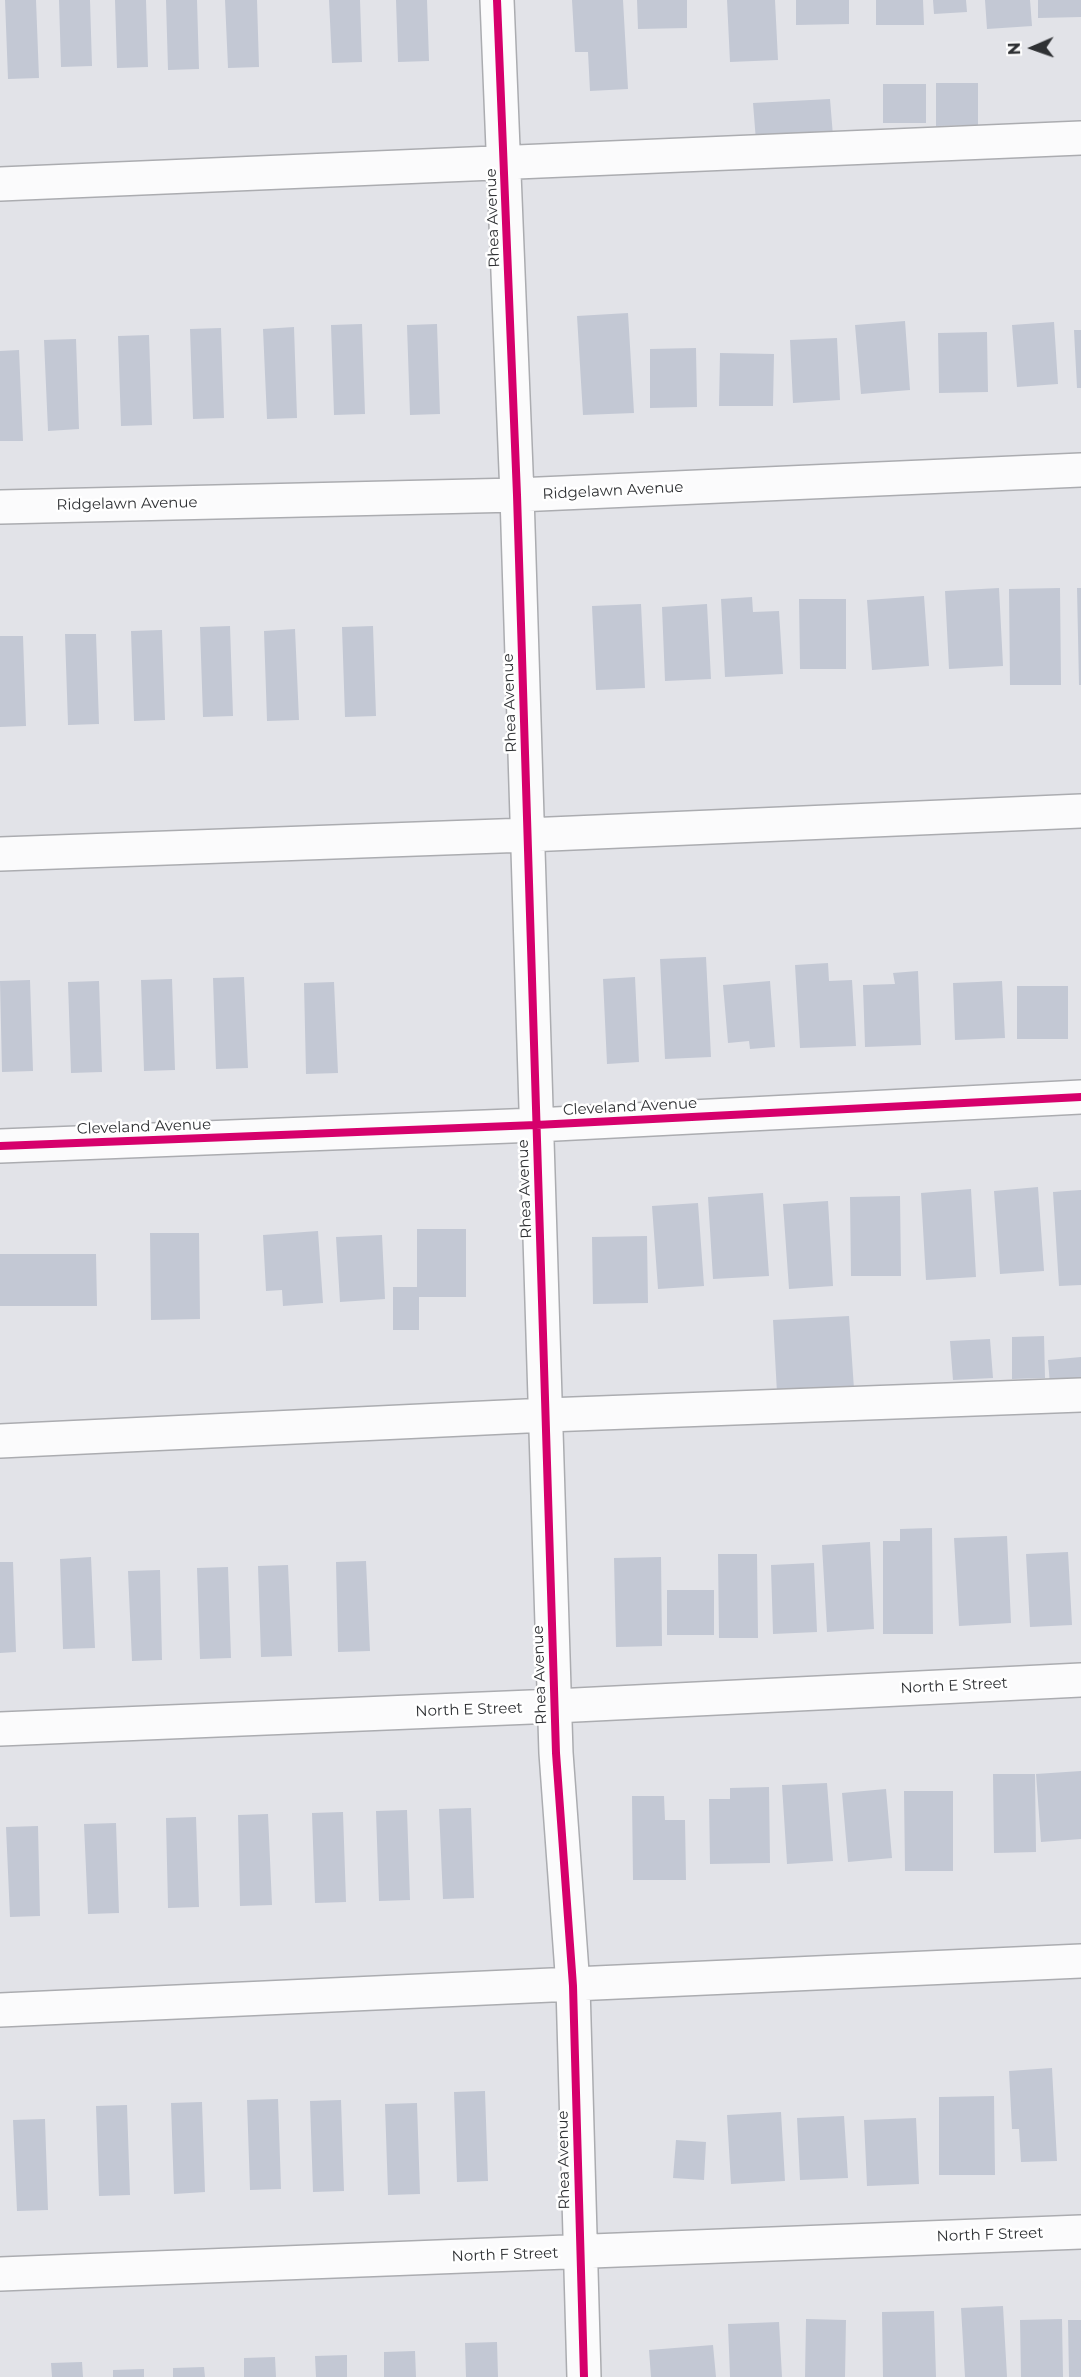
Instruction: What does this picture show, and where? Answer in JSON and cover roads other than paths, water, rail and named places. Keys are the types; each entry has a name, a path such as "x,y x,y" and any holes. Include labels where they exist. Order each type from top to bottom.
{"street":[{"name":"Rhea Avenue","path":"497,0 517,495 555,1706 573,1986 584,2377"},
{"path":"0,184 1081,138"},
{"name":"Ridgelawn Avenue","path":"0,507 517,495 1081,470"},
{"path":"0,854 527,835 1081,811"},
{"name":"Cleveland Avenue","path":"0,1146 536,1125 1081,1097"},
{"path":"0,1441 547,1415 1081,1395"},
{"name":"North E Street","path":"0,1729 555,1706 1081,1680"},
{"path":"0,2010 573,1986 1081,1961"},
{"name":"North F Street","path":"0,2274 1081,2232"}]}
